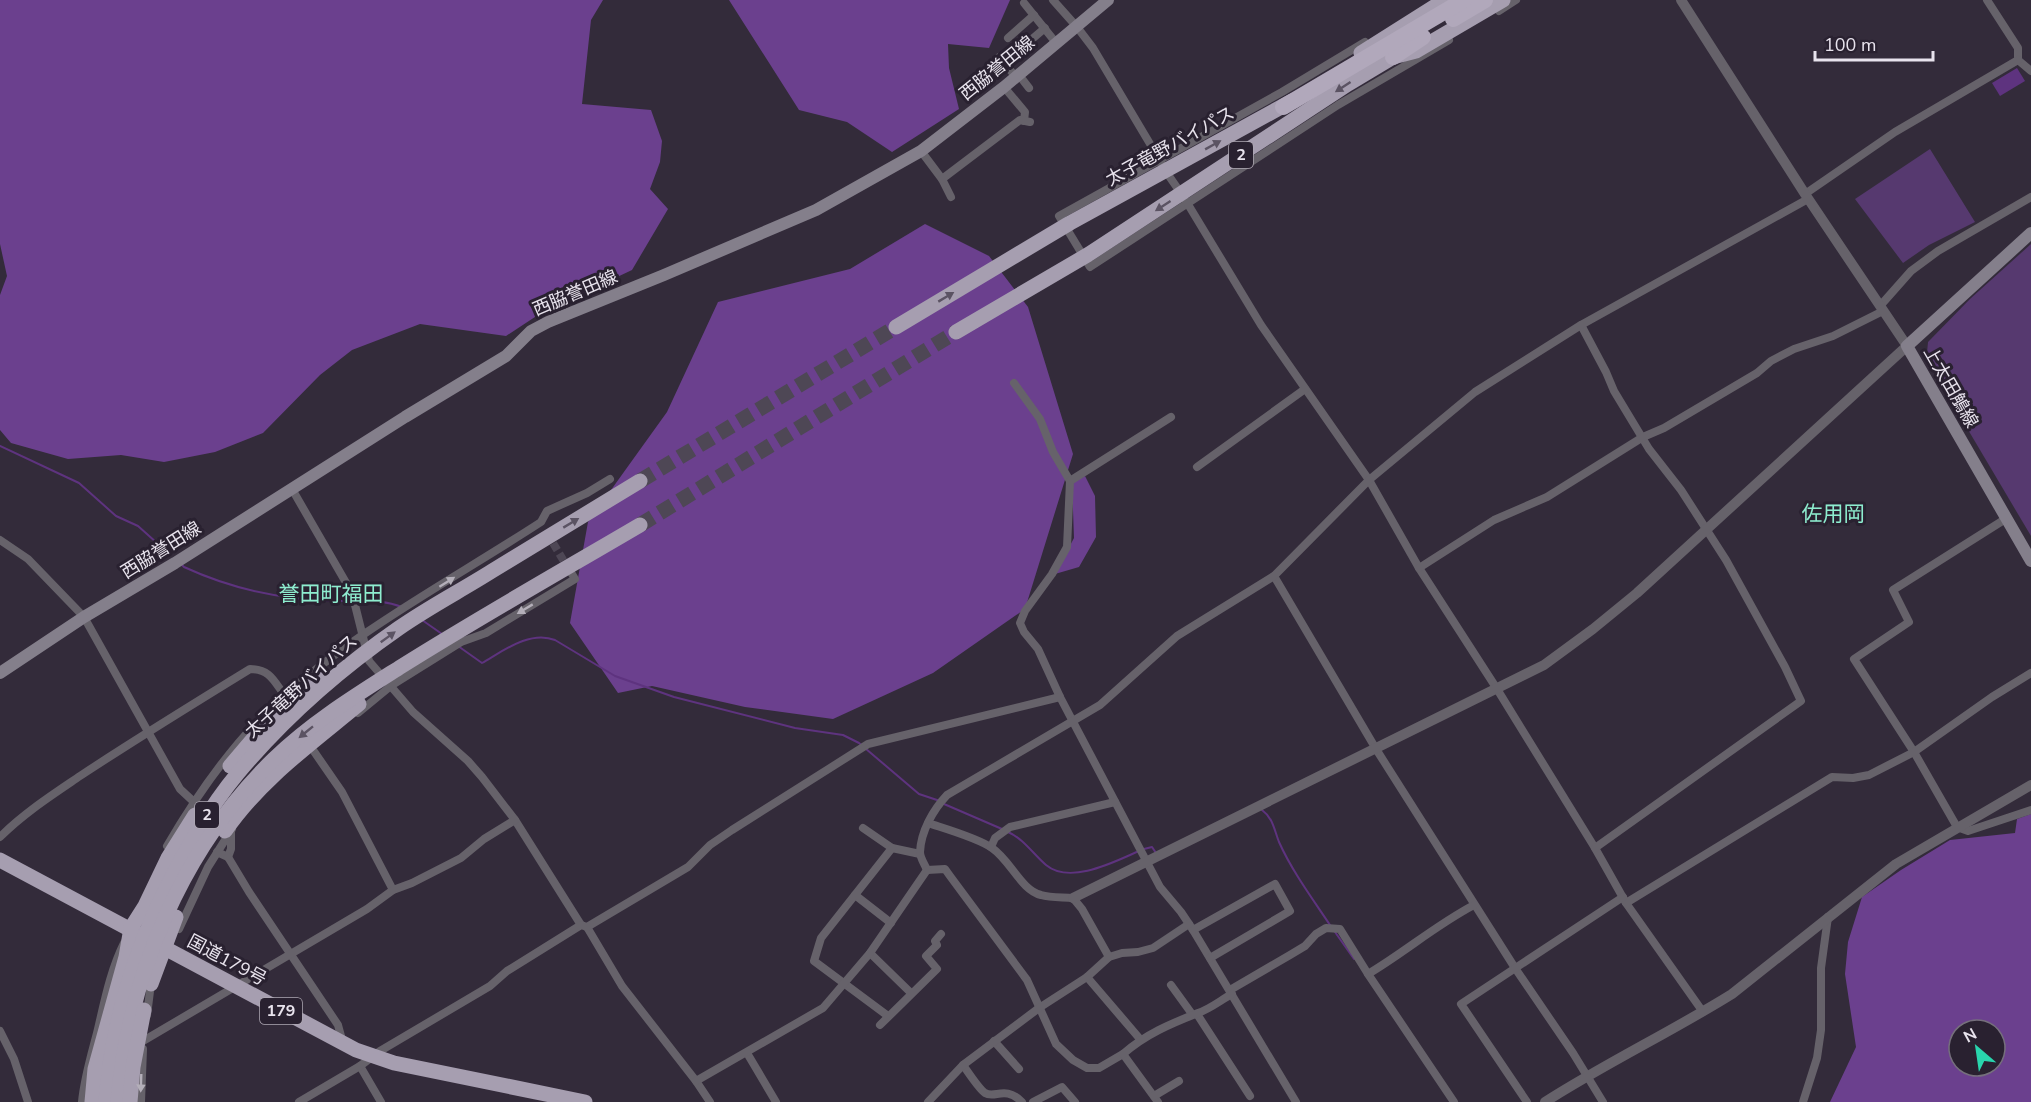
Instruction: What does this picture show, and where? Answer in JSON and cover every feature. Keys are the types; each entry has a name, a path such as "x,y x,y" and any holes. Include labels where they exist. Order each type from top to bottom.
{"highway":[{"path":"1408,39 1445,0"},
{"name":"太子竜野バイパス","path":"956,332 1089,254 1348,84 1393,57 1408,39 1464,0"},
{"name":"太子竜野バイパス","path":"896,327 1070,223 1408,39 1485,0"},
{"path":"1408,39 1503,0"},
{"name":"太子竜野バイパス","path":"106,1102 115,1037 134,967 159,903 196,832 230,783 262,745 299,709 400,627 640,481"},
{"name":"太子竜野バイパス","path":"118,1102 126,1042 141,985 158,936 191,867 218,825 248,785 275,757 308,729 357,695 423,653 640,525"},
{"path":"130,1102 133,1067 144,1007 172,925 194,876 257,793 285,765 423,653"},
{"path":"92,1102 95,1069 134,923 198,803 265,725 296,697 338,664 359,658"},
{"name":"国道179号","path":"0,860 134,923 165,949 339,1043 373,1057 444,1074 585,1102"}],"main road":[{"name":"西脇誉田線","path":"0,673 84,617 178,561 405,417 506,356 531,331 816,210 921,151 1018,76 1108,0"},
{"name":"上太田鵤線","path":"2031,234 1907,346 2031,561"}],"street":[{"path":"1053,0 1077,27 1130,108 1161,162"},
{"path":"1435,0 1161,162 1059,216 1090,267 1186,202 1338,105 1516,0"},
{"path":"928,823 991,847 1014,868 1024,885 1032,892 1043,896 1073,898 1147,862 1544,665 1637,593 1907,346 1681,0"},
{"path":"1987,0 2018,48 2018,60 2031,71"},
{"path":"1024,3 1057,44"},
{"path":"1008,38 1034,15"},
{"path":"1029,88 1002,60 1045,28"},
{"path":"927,870 920,854 928,823 939,803 952,791 1100,705 1177,636 1274,576 1369,480 1475,392 1581,325 1807,196 1895,132 2018,60"},
{"path":"942,179 1020,120 1027,121 1025,112 1004,87"},
{"path":"921,151 942,179 951,197"},
{"path":"1169,176 1178,189"},
{"path":"1419,568 1494,520 1547,497 1643,437 1695,410 1757,373 1771,361 1794,349 1833,336 1882,308 1911,271 1938,251 2031,197"},
{"path":"1186,202 1261,325 1369,480 1419,568 1497,689 1595,848 1624,900 1703,1012"},
{"path":"1581,325 1614,392 1706,528 1785,667 1801,701 1595,848"},
{"path":"1014,383 1040,419 1053,452 1070,481 1067,547 1052,574 1025,611 1020,623 1038,649 1059,697 1160,887 1191,927 1296,1102"},
{"path":"1197,467 1305,389"},
{"path":"1070,481 1172,417"},
{"path":"0,540 28,559 84,617 180,789 198,803 234,749 266,713 320,666 362,636 543,526 547,511 587,493 610,479"},
{"path":"292,489 352,593 369,662 392,685 413,712 468,761 515,820 622,986 710,1102"},
{"path":"2007,518 1893,590 1909,622 1854,659 1914,752 1957,827 1968,831 2031,810"},
{"path":"1274,576 1376,750 1603,1102"},
{"path":"165,949 179,929 231,827 267,791 392,685 461,642 486,633 573,577"},
{"path":"0,837 32,809 148,731 250,669 267,672 285,696"},
{"path":"1527,1102 1461,1004 1624,900 1801,793 1832,777 1853,778 1869,775 1914,752 1992,697 2031,673"},
{"path":"299,1102 490,986 507,971 688,867 710,846 732,830 868,744 1059,697"},
{"path":"313,750 342,792 393,890"},
{"path":"1545,1102 1586,1076 1732,994 1896,864 2031,784"},
{"path":"991,847 995,838 1010,827 1115,802"},
{"path":"143,1041 367,909 393,890 412,883 460,858 484,839 515,820"},
{"path":"228,857 231,849 231,827"},
{"path":"863,828 892,848 920,854"},
{"path":"888,1016 814,961 821,938 892,848"},
{"path":"217,852 228,857 339,1025 341,1036 339,1043"},
{"path":"927,870 945,869 1027,980 1056,1044 1073,1060 1087,1068 1099,1068 1123,1054 1140,1039 1195,1014 1305,946 1316,934 1326,928 1340,929 1454,1102"},
{"path":"696,1081 823,1008 870,953 927,870"},
{"path":"928,1102 963,1065 1039,1008 1087,977 1109,957 1153,948 1275,884 1290,911 1210,958"},
{"path":"855,896 891,923"},
{"path":"1073,898 1082,909 1109,957"},
{"path":"1368,974 1402,954 1441,924 1474,905"},
{"path":"1803,1102 1817,1058 1821,1030 1821,968 1828,917"},
{"path":"82,1102 83,1088 119,953 134,923"},
{"path":"880,1025 937,969 926,956 937,945 935,941 942,934"},
{"path":"870,953 911,993"},
{"path":"1087,977 1140,1039"},
{"path":"141,1102 143,1041 151,983"},
{"path":"1171,985 1195,1014 1250,1096"},
{"path":"0,1031 14,1059 28,1102"},
{"path":"994,1041 1020,1069"},
{"path":"747,1053 777,1102"},
{"path":"1123,1054 1156,1099 1179,1081"},
{"path":"963,1065 985,1093 1006,1092 1022,1102"},
{"path":"360,1066 381,1102"},
{"path":"1033,1102 1062,1087 1075,1102"}],"shaded area":[{"path":"0,0 603,0 591,20 582,104 651,110 662,141 660,162 650,189 668,209 632,270 541,313 506,336 420,324 352,350 320,375 263,433 215,452 164,462 121,455 68,459 11,443 0,430 0,295 7,276 0,244"},
{"path":"729,0 1010,0 989,48 948,44 949,68 959,109 892,152 847,122 799,110"},
{"path":"2017,68 2025,81 2000,96 1992,83"},
{"path":"1930,149 1975,222 1929,245 1903,263 1855,199"},
{"path":"925,224 989,256 1028,307 1073,454 1025,609 933,673 833,719 745,707 652,686 618,693 570,623 588,522 667,412 718,302 850,269"},
{"path":"2031,244 2031,536 1967,428 1927,353 1928,342 1970,299"},
{"path":"1085,476 1095,496 1096,537 1079,567 1055,574 1074,538 1072,482"},
{"path":"2031,814 2031,1102 1830,1102 1856,1047 1845,974 1848,942 1862,897 1950,840 2015,833 2017,819"}],"waterway":[{"path":"0,446 79,483 116,516 138,526 157,543"},
{"path":"181,564 224,583 245,589 287,597 352,601"},
{"path":"358,601 385,602 402,607"},
{"path":"422,620 442,634"},
{"path":"458,646 482,663 526,640 536,638 555,640 615,676 674,697 795,728 843,735 859,743 919,794 940,801"},
{"path":"944,804 1002,829"},
{"path":"1262,810 1271,820 1284,853 1296,874 1330,925"},
{"path":"1008,832 1024,843 1046,865 1056,871 1067,873 1092,870 1139,851"},
{"path":"1144,849 1152,847 1156,853"},
{"path":"1335,932 1354,959"}],"tunnel":[{"path":"640,481 896,327"},
{"path":"640,525 956,332"},
{"path":"547,533 568,568"}],"district":[{"name":"佐用岡","path":"1833,514"},
{"name":"誉田町福田","path":"331,594"}]}
